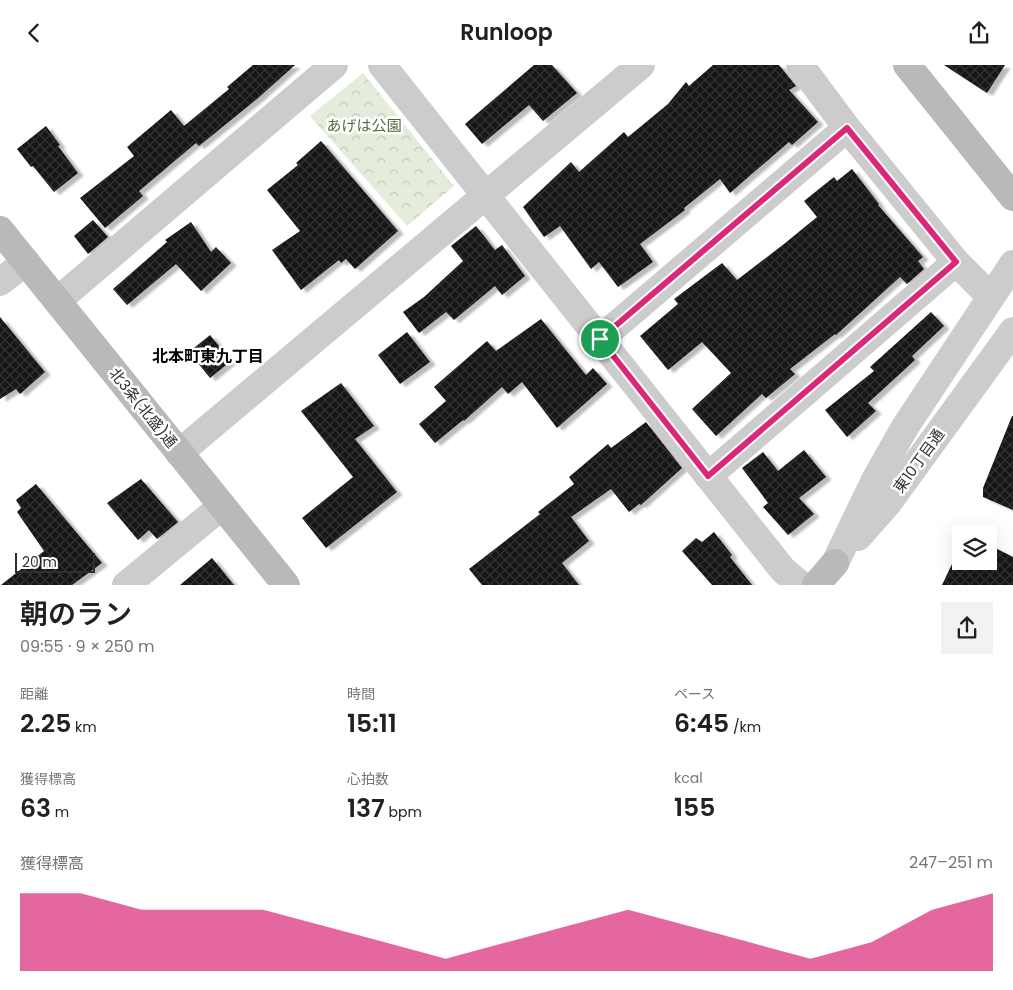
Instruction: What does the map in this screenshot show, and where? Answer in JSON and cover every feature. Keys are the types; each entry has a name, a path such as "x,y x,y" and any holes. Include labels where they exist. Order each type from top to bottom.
{"street":[{"path":"58,301 334,65"},
{"path":"382,65 708,476 783,569 801,585"},
{"path":"180,453 641,65"},
{"path":"800,65 847,128 956,262 991,297"},
{"path":"907,65 1013,197"},
{"path":"600,339 847,128"},
{"name":"北3条(北盛)通","path":"0,230 286,585"},
{"path":"0,282 26,262"},
{"path":"708,476 956,262"},
{"path":"835,563 875,480 905,427 1013,264"},
{"name":"東10丁目通","path":"816,585 888,503 1013,331"},
{"path":"126,585 222,506"}],"green space":[{"name":"あげは公園","path":"363,73 454,186 407,226 310,116"}],"building":[{"path":"253,65 295,65 199,146 196,143 139,191 143,196 105,228 80,198 134,156 127,147 171,110 184,126 229,89 227,87"},
{"path":"534,65 552,65 577,93 543,121 529,105 482,144 465,124"},
{"path":"713,65 779,65 796,86 789,90 818,122 792,145 789,142 730,193 720,179 684,208 685,210 640,244 653,262 618,287 599,262 591,269 560,226 544,237 523,207 571,162 579,172 624,132 628,137 668,104 686,82 689,86"},
{"path":"944,65 1005,65 987,93"},
{"path":"46,126 78,173 54,192 17,149"},
{"path":"321,141 398,231 355,269 346,259 341,263 339,260 301,290 272,250 300,231 267,190 298,165 296,163"},
{"path":"852,169 878,205 923,257 918,261 924,269 907,284 900,277 836,335 790,369 795,374 766,398 762,394 716,436 692,409 731,373 702,342 668,370 640,336 678,304 674,299 722,263 737,280 784,244 817,217 804,201 834,177 837,181"},
{"path":"93,220 108,237 88,254 74,236"},
{"path":"191,222 211,252 216,247 231,263 201,291 176,264 127,305 113,289 167,242 165,240"},
{"path":"476,226 495,250 502,245 525,276 502,295 495,286 454,320 446,312 419,333 403,312 424,297 463,261 451,246"},
{"path":"931,312 944,326 912,356 915,360 868,403 876,411 847,437 825,410 874,371 870,367"},
{"path":"0,317 45,372 20,394 16,389 0,399"},
{"path":"541,319 586,375 593,368 607,384 557,428 522,382 508,394 502,387 464,421 435,443 419,424 446,401 434,387 487,341 496,351"},
{"path":"407,332 430,362 400,384 378,355"},
{"path":"210,335 231,361 210,378 189,352"},
{"path":"341,383 374,426 355,439 397,492 326,548 302,518 353,477 301,411"},
{"path":"1012,416 1013,510 983,497 983,488"},
{"path":"646,422 682,468 641,505 639,504 629,512 611,489 571,517 589,541 562,563 579,585 482,585 469,569 540,514 538,512 574,484 569,477 608,444 611,448"},
{"path":"804,450 826,477 799,498 814,514 788,535 763,507 768,503 742,468 763,452 778,471"},
{"path":"141,479 178,522 157,539 149,530 138,540 107,503"},
{"path":"36,484 102,563 72,585 1,585 44,551 17,512 21,508 16,500"},
{"path":"714,532 732,555 730,557 752,585 712,585 682,551 696,538 702,542"},
{"path":"997,549 1013,557 1013,585 942,585 952,564 952,570 997,570"},
{"path":"212,558 234,585 180,585"}],"district":[{"name":"北本町東九丁目","path":"208,356"}],"route":[{"path":"847,128 956,262 708,476 600,339 847,128"}]}
